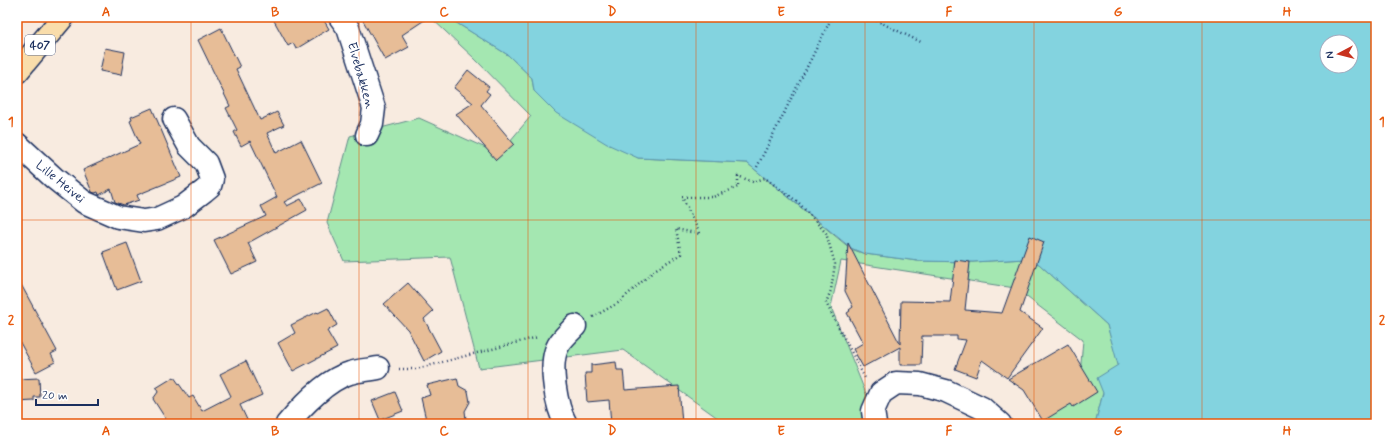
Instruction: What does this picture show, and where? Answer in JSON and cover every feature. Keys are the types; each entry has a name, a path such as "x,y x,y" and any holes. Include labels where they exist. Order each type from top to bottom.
{"main road":[{"name":"407","path":"17,72 63,17"}],"street":[{"name":"Elvebakken","path":"340,17 348,28 374,108 372,124 367,135"},
{"name":"Lille Heivei","path":"17,144 54,178 84,202 118,217 144,221 157,219 183,207 210,186 212,179 206,162 189,146 174,119"},
{"path":"566,424 558,401 553,361 557,347 575,326"},
{"path":"287,424 299,410 334,379 350,373 378,368"},
{"path":"875,424 873,411 881,393 896,383 920,384 946,391 982,408 1000,424"}],"path":[{"path":"757,167 832,17"},
{"path":"869,17 923,43"},
{"path":"575,326 618,303 656,270 681,254 676,229 700,234 682,197 713,196 738,187 738,176 753,182 765,178 798,202 826,233 835,264 831,290 826,303 877,402"},
{"path":"378,368 416,369 544,335"}],"green space":[{"path":"430,17 447,17 508,55 532,78 534,91 638,158 747,163 851,249 865,254 918,261 973,262 1025,259 1039,264 1107,325 1119,365 1103,393 1095,424 1034,424 1078,398 1083,340 1015,288 841,261 831,307 877,424 726,424 623,350 479,368 450,257 344,261 327,223 350,136 419,118 499,154 531,116 474,58"}],"water":[{"path":"447,17 1376,17 1376,424 1095,424 1103,393 1097,378 1118,365 1107,325 1039,264 1025,259 973,262 918,261 865,254 851,248 747,163 638,158 607,144 556,113 534,91 532,78 508,55"}],"building":[{"path":"272,17 322,17 329,29 296,49 293,43 288,46"},
{"path":"361,17 429,17 402,35 409,47 385,60"},
{"path":"221,28 240,67 236,69 260,120 277,112 284,125 267,133 276,153 301,140 322,183 284,202 287,206 301,199 307,210 248,243 257,262 231,274 214,240 266,216 261,206 277,197 250,141 241,146 234,132 237,130 226,108 230,106 198,40"},
{"path":"105,48 125,52 121,75 100,71"},
{"path":"468,70 489,87 486,91 490,94 481,105 514,144 496,160 456,114 473,103 454,88"},
{"path":"152,108 181,177 137,195 139,200 124,205 115,202 111,189 99,195 98,192 92,192 83,170 140,144 130,121 132,120 131,117"},
{"path":"1030,236 1044,242 1020,312 1043,328 1007,378 982,360 976,377 955,369 966,340 957,339 957,336 922,336 921,365 900,365 900,347 863,367 853,349 863,343 847,313 853,307 845,291 848,243 900,344 901,301 950,302 955,260 970,262 965,310 1002,313"},
{"path":"127,243 141,281 117,290 103,252"},
{"path":"17,277 57,351 51,354 55,362 36,372 17,337"},
{"path":"408,283 433,311 424,319 441,351 424,361 408,330 384,304"},
{"path":"328,308 337,325 327,331 337,348 293,371 278,343 295,333 291,325"},
{"path":"1068,344 1097,392 1073,407 1071,404 1043,421 1024,390 1008,379"},
{"path":"246,361 262,395 240,405 249,424 169,424 153,399 158,392 156,388 174,377 189,398 193,396 202,411 231,396 220,374"},
{"path":"616,362 617,370 623,370 625,390 679,386 682,424 611,424 609,400 587,402 585,373 591,373 591,365"},
{"path":"39,378 40,397 34,397 34,401 17,402 17,379"},
{"path":"457,378 459,386 468,391 470,402 465,411 466,419 444,424 427,424 421,398 430,395 427,385"},
{"path":"395,392 403,411 380,420 372,401"}]}
